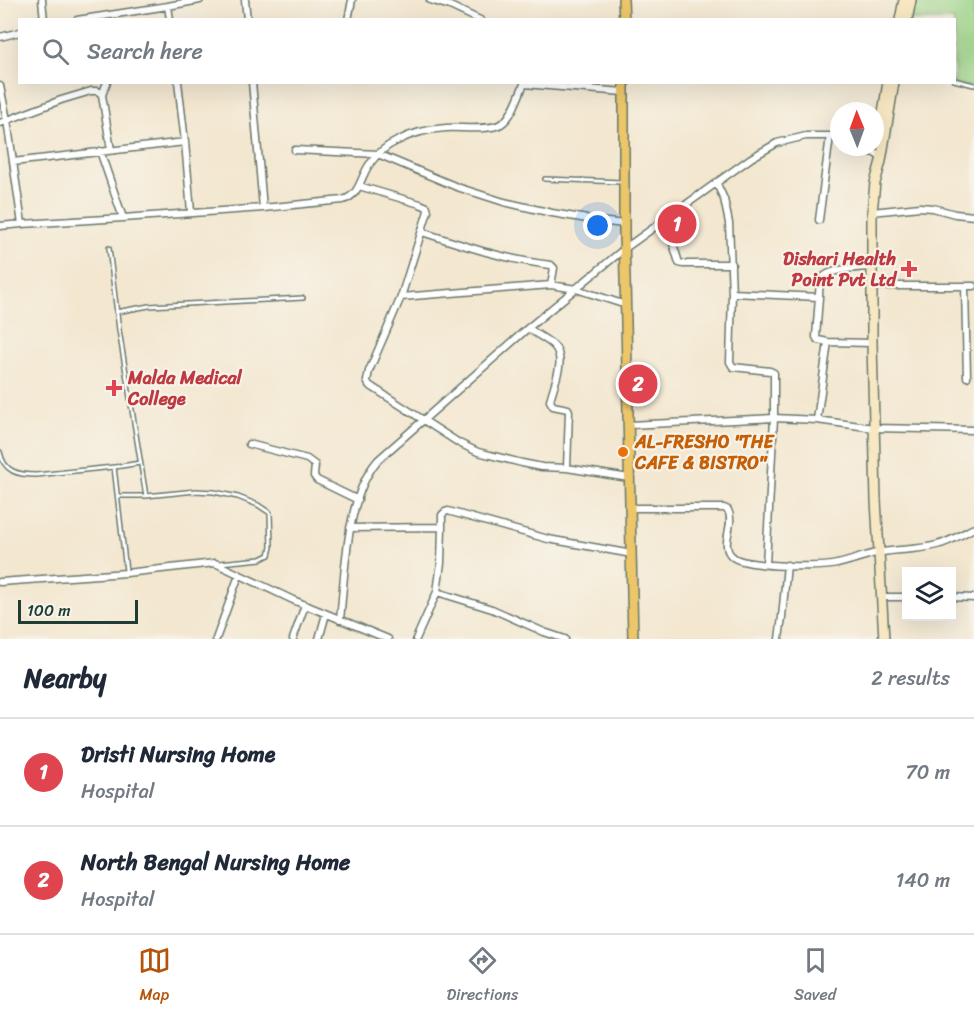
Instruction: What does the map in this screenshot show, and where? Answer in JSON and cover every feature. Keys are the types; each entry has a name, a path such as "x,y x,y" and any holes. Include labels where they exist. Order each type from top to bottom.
{"main road":[{"path":"623,0 624,18"},
{"path":"624,88 624,249 633,639"}],"street":[{"path":"42,0 44,18"},
{"path":"90,18 200,0"},
{"path":"245,0 247,18"},
{"path":"348,18 352,0"},
{"path":"430,0 451,3 477,18"},
{"path":"900,18 904,0"},
{"path":"907,18 911,0"},
{"path":"168,6 170,18"},
{"path":"0,37 18,32"},
{"path":"106,84 102,95 111,150"},
{"path":"178,84 190,212"},
{"path":"252,84 263,208"},
{"path":"0,226 263,208 343,200 350,198 356,192 368,165 378,154 395,142 416,132 444,128 486,128 501,124 510,114 524,84"},
{"path":"544,84 624,88"},
{"path":"884,102 888,84"},
{"path":"884,639 876,500 872,343 872,212 875,183 881,161 894,84"},
{"path":"0,86 22,224"},
{"path":"0,123 91,91 98,91 102,95"},
{"path":"340,620 350,528 371,467 528,328 624,249 716,182 777,143 806,136 830,136 819,220"},
{"path":"13,162 185,142"},
{"path":"295,150 378,154 457,187 504,202 552,213 624,224"},
{"path":"100,151 123,218"},
{"path":"878,156 879,166"},
{"path":"716,182 724,200 729,223 732,264 730,362 733,367 770,371 774,374 774,418 766,564"},
{"path":"359,186 424,205 428,211 400,297 369,371 367,381 369,385 459,443 478,452 542,467 567,468 629,478"},
{"path":"872,212 920,207 974,216"},
{"path":"661,223 672,240 678,263 732,264"},
{"path":"422,232 492,255 551,265 554,268 551,285"},
{"path":"872,267 833,271 825,275 821,281 816,337 818,340 828,342 872,343"},
{"path":"400,297 551,285 626,305"},
{"path":"872,286 974,285"},
{"path":"965,286 967,377"},
{"path":"732,293 819,297"},
{"path":"528,328 558,351 560,366 550,401 553,406 569,411 567,468"},
{"path":"817,420 828,342"},
{"path":"628,425 774,418 817,420 874,428 974,430"},
{"path":"249,444 307,459 315,465 314,476 317,480 358,500"},
{"path":"630,507 724,508 728,510 731,518 727,548 731,556 741,561 766,564 835,565 879,552 938,545 974,528"},
{"path":"416,639 436,592 441,563 442,515 445,512 548,539 632,554"},
{"path":"350,528 442,527"},
{"path":"0,582 126,573 215,563 305,605 388,639"},
{"path":"779,639 787,565"},
{"path":"216,639 238,575"},
{"path":"436,592 492,609 565,639"},
{"path":"881,597 902,597"},
{"path":"956,597 974,598"},
{"path":"293,639 305,605"},
{"path":"319,639 327,614"}],"lane":[{"path":"956,80 974,85"},
{"path":"545,179 624,182"},
{"path":"109,248 116,312 146,496"},
{"path":"116,312 149,306 303,297"},
{"path":"0,452 11,470 25,475 140,463"},
{"path":"114,467 126,573"},
{"path":"118,496 214,492 238,497 270,513 271,547 268,555 261,559 215,563"}],"green space":[{"path":"914,0 974,0 974,88 952,84 956,84 956,18 909,18"}],"place":[{"name":"Dristi Nursing Home","path":"677,224"},
{"name":"Dishari Health Point Pvt Ltd","path":"909,269"},
{"name":"North Bengal Nursing Home","path":"638,384"},
{"name":"Malda Medical College","path":"114,388"},
{"name":"AL-FRESHO \"THE CAFE & BISTRO\"","path":"623,452"}]}
